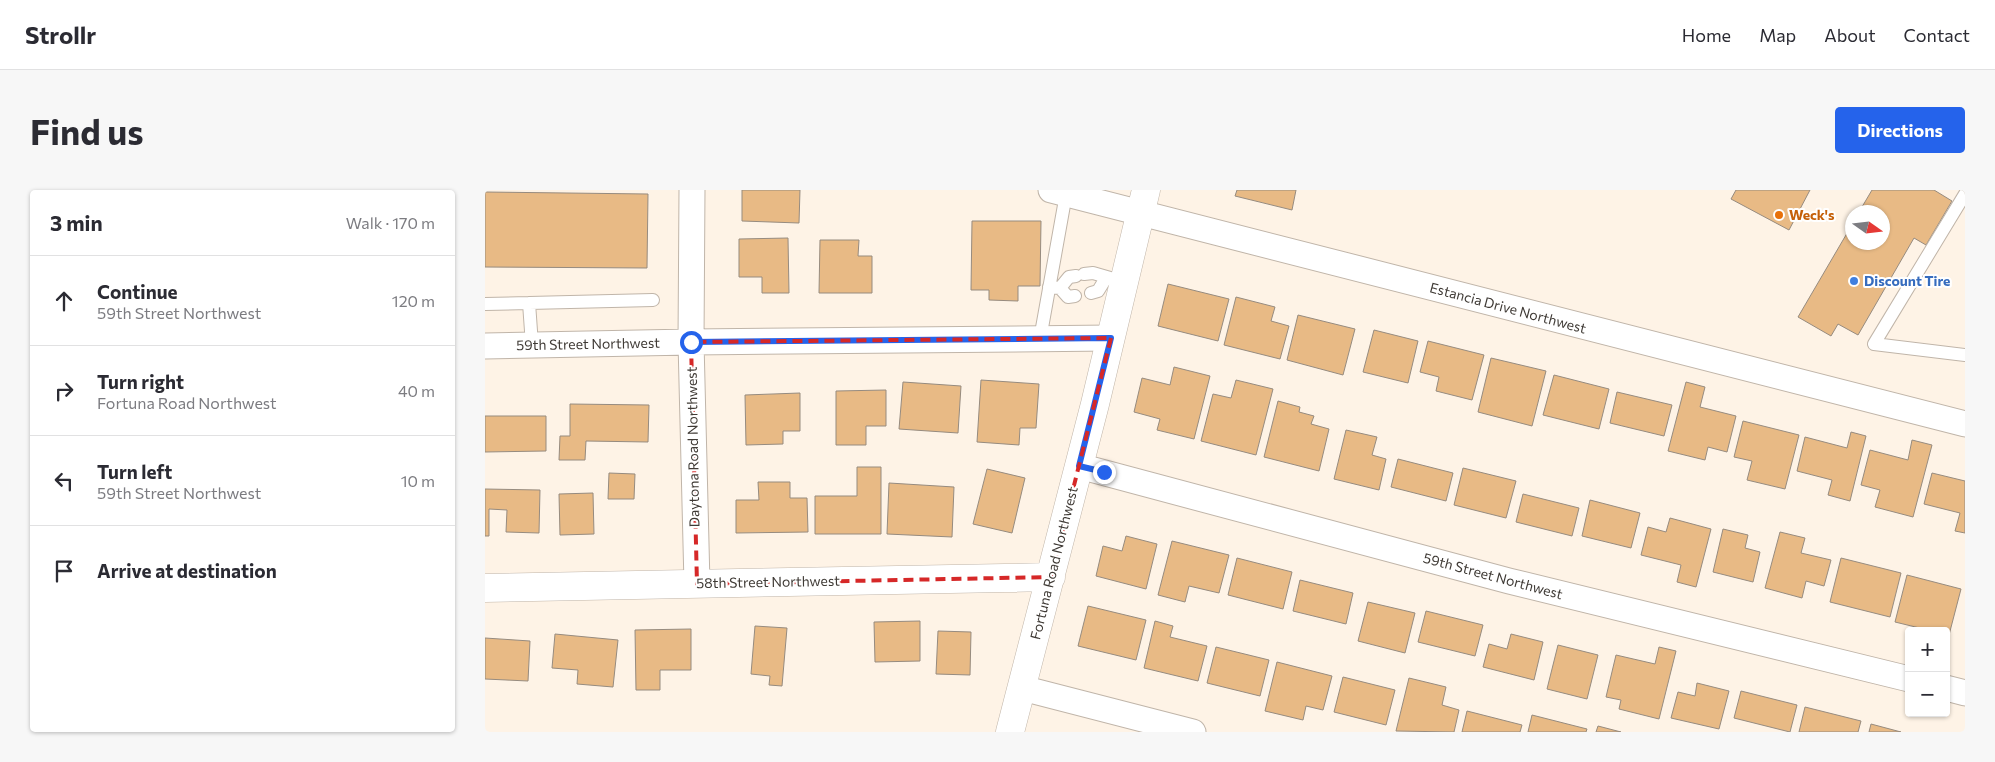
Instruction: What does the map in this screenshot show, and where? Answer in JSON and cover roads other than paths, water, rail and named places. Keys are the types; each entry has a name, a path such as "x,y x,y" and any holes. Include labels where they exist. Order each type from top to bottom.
{"street":[{"name":"Daytona Road Northwest","path":"691,190 691,342 697,584"},
{"name":"Estancia Drive Northwest","path":"1058,192 1143,201 1567,324 1965,424"},
{"name":"Fortuna Road Northwest","path":"1010,732 1023,688 1111,338 1115,280 1143,201"},
{"name":"59th Street Northwest","path":"485,346 1111,338"},
{"name":"59th Street Northwest","path":"1079,466 1499,578 1905,678"},
{"name":"58th Street Northwest","path":"485,588 1051,577"},
{"path":"1023,688 1193,732"},
{"path":"1950,689 1965,693"}],"lane":[{"path":"1040,339 1054,288 1058,192"},
{"path":"1965,194 1875,344 1965,355"},
{"path":"1054,288 1069,277 1093,273 1115,280"},
{"path":"1091,293 1098,292 1115,280"},
{"path":"1054,288 1068,297 1075,296"},
{"path":"485,304 653,300"},
{"path":"529,302 532,345"}],"place":[{"name":"Weck's","path":"1779,215"},
{"name":"Discount Tire","path":"1854,281"}]}
